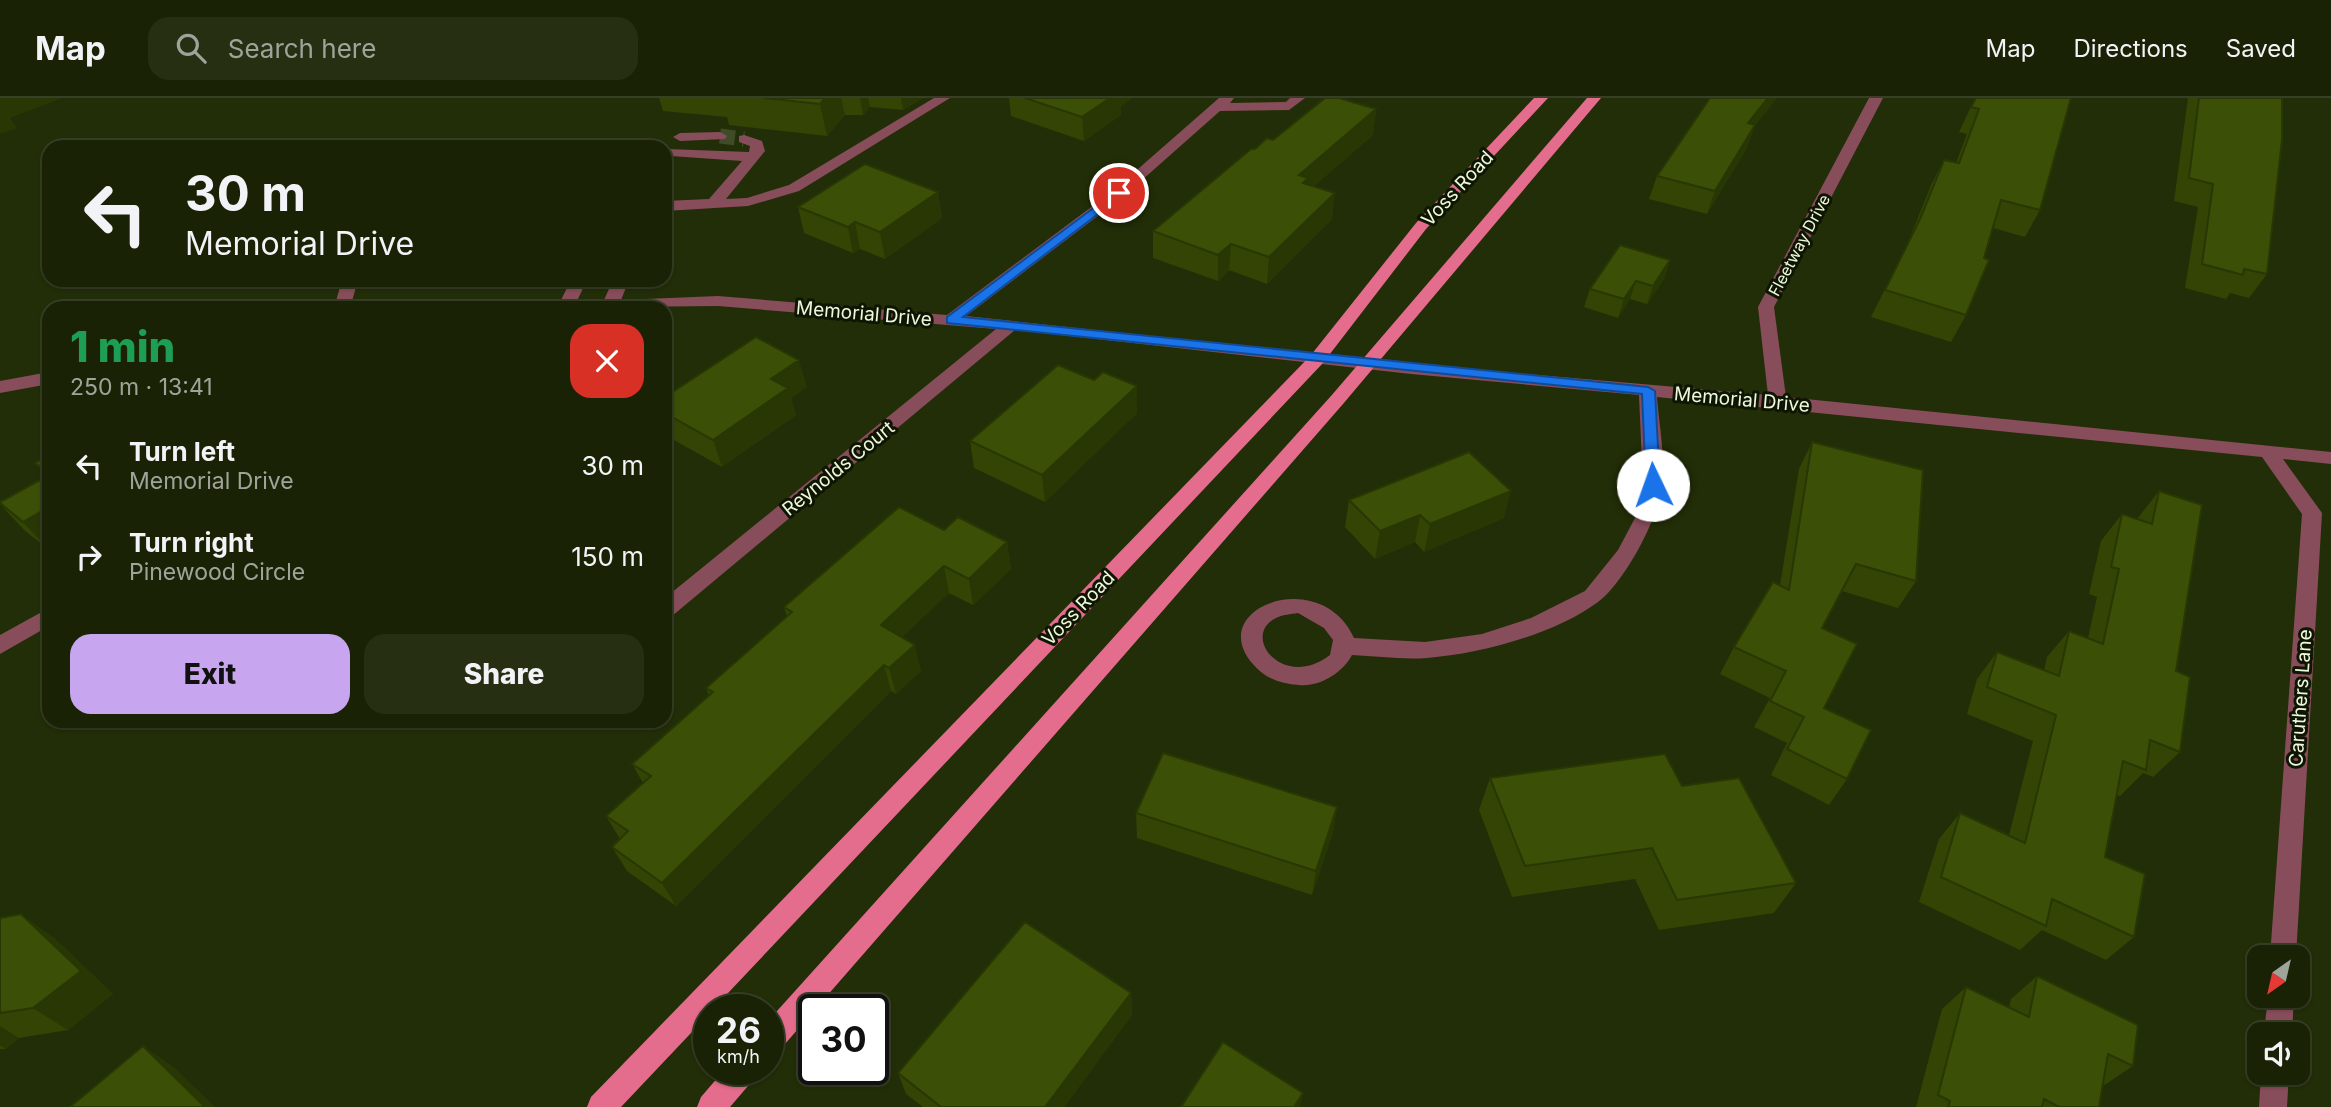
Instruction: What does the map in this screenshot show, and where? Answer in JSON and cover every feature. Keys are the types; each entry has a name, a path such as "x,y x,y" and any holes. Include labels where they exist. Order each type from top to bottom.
{"main road":[{"name":"Voss Road","path":"601,1107 1317,359 1421,226 1541,98"},
{"path":"784,1024 1368,364 1529,171 1594,98"},
{"path":"711,1107 730,1085"}],"street":[{"path":"672,206 748,202 794,188 943,98"},
{"path":"951,320 1119,193 1221,102 1289,106 1298,98"},
{"name":"Fleetway Drive","path":"1778,402 1766,307 1876,98"},
{"path":"680,136 720,136"},
{"path":"713,204 758,151 757,144 744,139"},
{"path":"672,152 754,157"},
{"name":"Memorial Drive","path":"672,301 718,300 1012,325 1317,359 2331,458"},
{"name":"Reynolds Court","path":"672,604 1012,325"},
{"path":"0,387 42,379"},
{"path":"1344,646 1425,650 1482,642 1539,624 1592,596 1626,554 1646,518 1653,485 1648,391"},
{"name":"Caruthers Lane","path":"2269,453 2312,513 2284,945"},
{"path":"0,646 42,620"},
{"path":"2273,1107 2275,1085"}],"building":[{"path":"764,98 825,98 820,104"},
{"path":"1025,98 1110,98 1082,117"},
{"path":"1325,98 1339,98 1376,109 1299,175 1308,178 1303,183 1335,193 1269,257 1231,244 1218,255 1153,231 1251,149 1255,149 1267,138 1273,140"},
{"path":"1710,98 1768,98 1748,123 1755,125 1715,191 1657,176"},
{"path":"1976,98 2071,98 2040,210 2001,200 1984,258 1989,260 1966,315 1885,290 1920,219 1944,160 1959,163 1979,109 1971,107"},
{"path":"2199,98 2282,98 2282,140 2267,274 2244,269 2243,275 2202,264 2213,184 2189,178"},
{"path":"865,164 938,192 880,232 855,222 848,227 798,207"},
{"path":"1620,245 1670,260 1653,286 1636,281 1624,299 1590,289"},
{"path":"756,337 799,360 771,379 788,388 713,440 672,417 672,392"},
{"path":"1058,365 1094,380 1103,372 1137,386 1042,475 970,441"},
{"path":"1812,442 1923,470 1916,581 1856,564 1822,628 1857,644 1824,708 1871,730 1847,779 1787,749 1804,717 1770,701 1786,671 1734,647 1773,582 1789,590"},
{"path":"1469,452 1511,491 1430,524 1420,515 1380,531 1349,500"},
{"path":"42,459 42,468 35,463"},
{"path":"42,479 42,511 23,522 0,502"},
{"path":"2159,491 2202,505 2176,671 2190,677 2180,752 2150,740 2146,770 2123,761 2105,857 2145,874 2134,937 2052,899 2046,926 1941,877 1960,813 2025,843 2056,715 1987,687 1997,652 2059,676 2069,631 2103,644 2119,569 2111,567 2122,514 2152,524"},
{"path":"899,507 944,530 958,517 1007,542 969,579 944,566 881,625 915,645 889,668 884,665 662,883 612,847 628,831 606,816 651,776 632,764 713,692 706,688 792,612 784,607"},
{"path":"1163,753 1337,807 1316,871 1136,813"},
{"path":"1665,754 1682,786 1739,778 1796,883 1677,900 1652,848 1525,866 1490,778"},
{"path":"21,914 81,971 33,1008 0,1013 0,918"},
{"path":"1025,922 1131,993 1045,1107 941,1107 898,1073"},
{"path":"2037,976 2138,1025 2133,1066 2108,1054 2099,1107 2059,1107 2044,1099 2042,1107 1948,1107 1950,1101 1938,1095 1966,987 2029,1017"},
{"path":"1223,1042 1303,1093 1294,1107 1181,1107"},
{"path":"143,1046 205,1107 70,1107"}],"tunnel":[{"path":"720,136 744,139"}],"route":[{"path":"1119,193 951,320 1411,369 1648,391 1653,485"}]}
